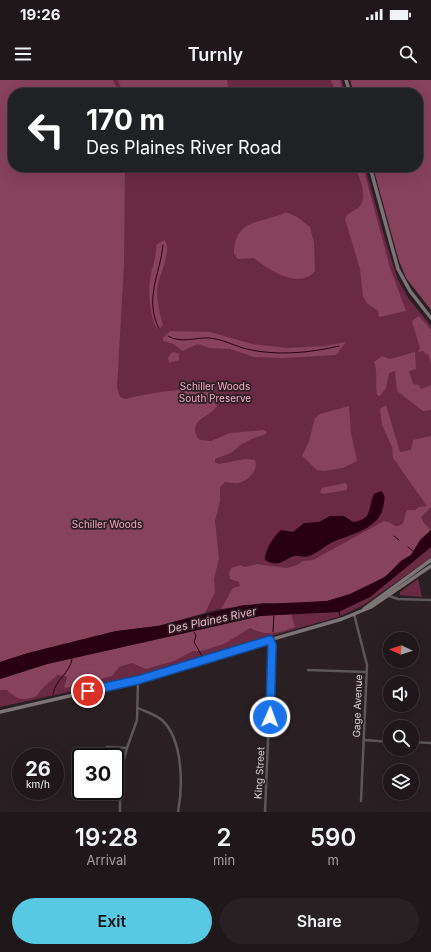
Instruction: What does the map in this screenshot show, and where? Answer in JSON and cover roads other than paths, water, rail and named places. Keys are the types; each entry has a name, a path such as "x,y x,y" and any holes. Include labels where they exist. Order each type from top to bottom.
{"main road":[{"path":"371,172 395,262 405,283 431,318"},
{"path":"364,610 431,560"},
{"path":"0,712 138,680 328,624 372,607 431,566"}],"street":[{"path":"389,596 398,599 431,600"},
{"name":"Gage Avenue","path":"354,614 366,662 367,672 361,801"},
{"name":"King Street","path":"265,812 272,652 270,640"},
{"path":"308,670 367,672"},
{"path":"120,812 120,774 137,720 138,680"},
{"path":"138,708 162,720 172,736 177,751 181,778 178,812"},
{"path":"364,740 383,741"},
{"path":"419,742 431,743"},
{"path":"107,747 127,748"}],"water":[{"path":"381,491 385,497 382,511 378,518 365,529 333,542 309,556 294,556 277,563 265,560 266,552 270,544 281,530 293,532 304,523 319,522 330,516 344,516 353,522 360,521 367,516 374,494"},
{"name":"Des Plaines River","path":"431,530 431,547 370,597 338,612 260,616 47,664 0,679 0,662 28,653 116,631 158,626 244,605 327,601 350,594 385,577 401,561 411,555 420,540"}],"waterway":[{"path":"159,329 155,318 153,297 163,245"},
{"path":"168,336 178,340 204,338 214,339 247,349 281,353 305,352 339,346"},
{"path":"394,536 399,540"},
{"path":"408,547 414,552"},
{"path":"339,611 340,616"},
{"path":"273,632 274,613"},
{"name":"Des Plaines River","path":"194,632 196,636 194,642 202,656"},
{"path":"53,694 54,689 71,664 72,659"}],"park label":[{"name":"Schiller Woods South Preserve","path":"215,392"},
{"name":"Schiller Woods","path":"107,524"}]}
